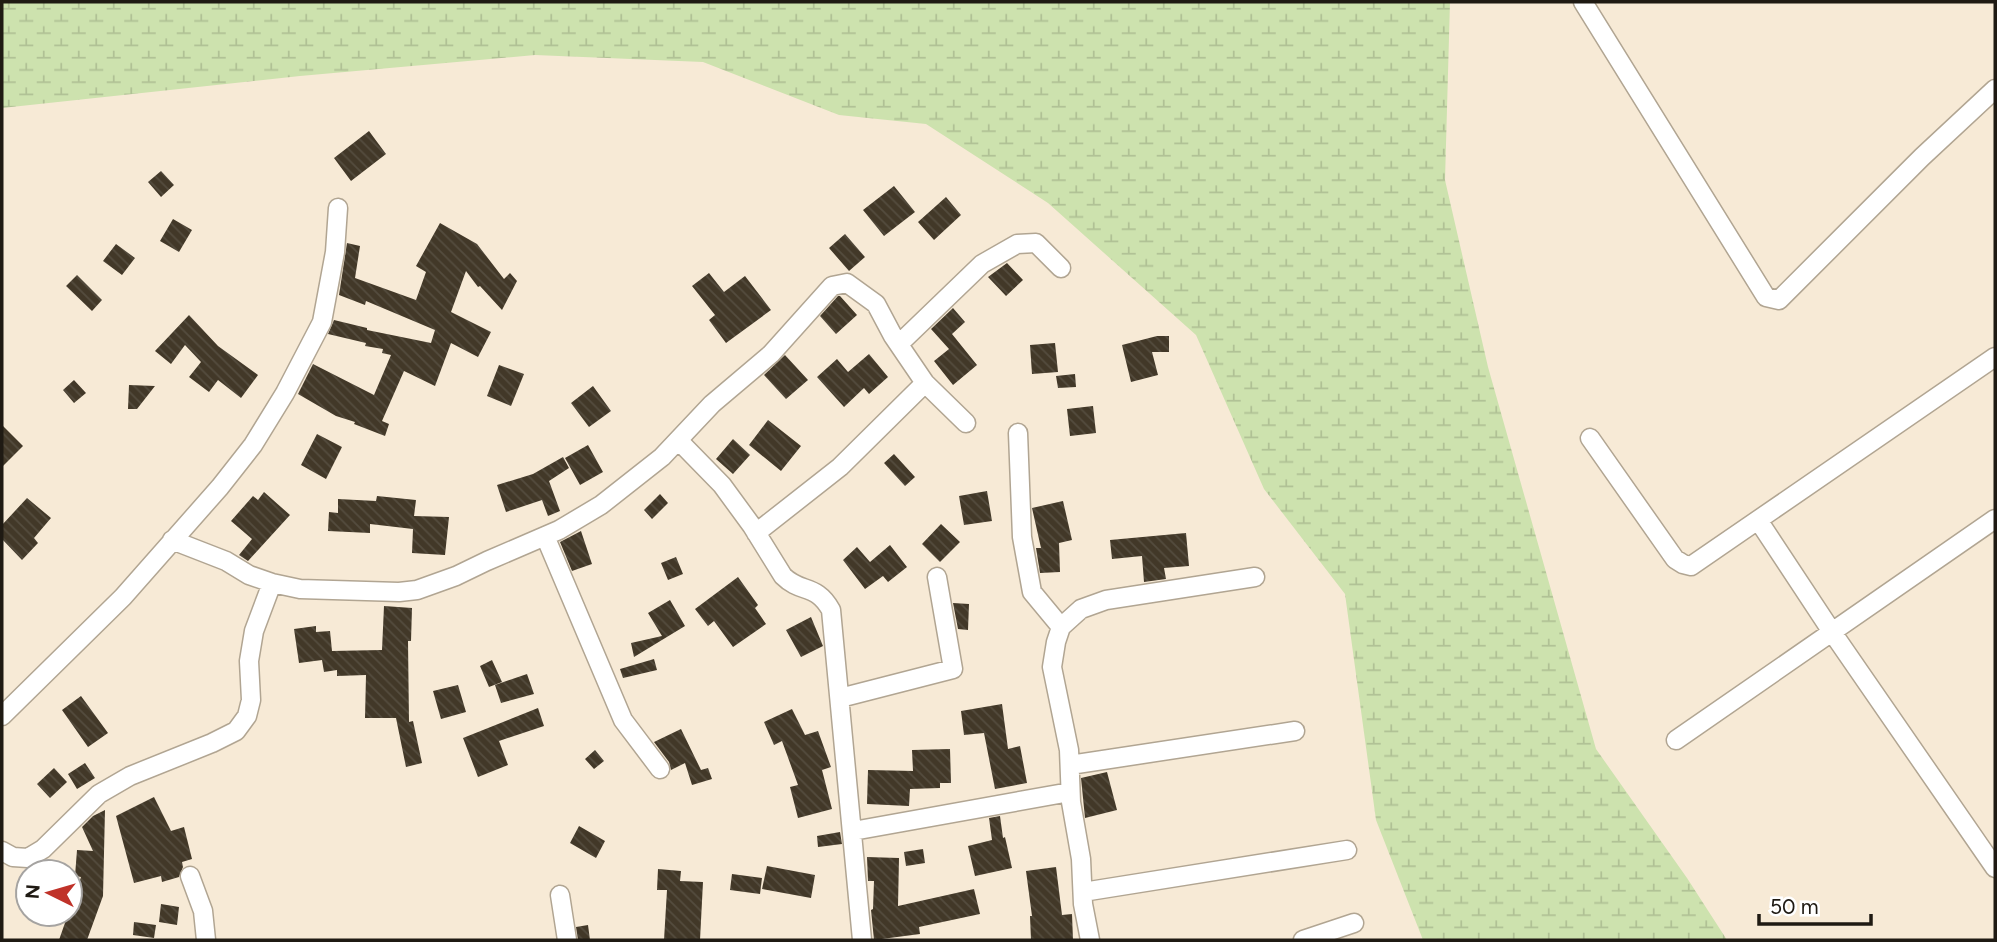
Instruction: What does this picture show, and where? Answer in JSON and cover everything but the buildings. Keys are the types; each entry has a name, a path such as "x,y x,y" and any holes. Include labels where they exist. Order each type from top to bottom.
{"street":[{"path":"1583,2 1766,297 1779,300 1922,157 1995,89"},
{"path":"2,716 123,597 253,445 285,393 322,322 335,252 338,208"},
{"path":"899,344 982,264 1017,244 1036,243 1061,268"},
{"path":"173,540 215,556 249,575 300,589 399,592 417,590 456,576 545,536 601,505 662,457 712,404 771,354 831,286 847,283 876,304 925,383 966,423"},
{"path":"1590,438 1675,559 1691,566 1995,357"},
{"path":"756,533 840,467 925,383"},
{"path":"1018,433 1022,537 1032,592 1062,627"},
{"path":"679,441 722,485 783,576 789,582 819,593 831,610 862,940"},
{"path":"1676,740 1995,519"},
{"path":"1758,520 1995,868"},
{"path":"545,536 623,720 660,769"},
{"path":"840,698 953,669 937,577"},
{"path":"1090,940 1070,792 1070,765 1052,667 1056,642 1062,627 1081,609 1106,600 1255,577"},
{"path":"2,851 13,857 28,858 43,849 99,794 130,776 236,731 247,716 251,700 249,661 254,631 272,583"},
{"path":"1070,765 1295,731"},
{"path":"853,831 1070,792"},
{"path":"1083,892 1347,850"},
{"path":"190,876 203,911 206,940"},
{"path":"560,895 567,940"},
{"path":"1303,940 1354,923"}],"green space":[{"path":"2,2 1450,2 1445,180 1488,367 1596,749 1727,940 1423,940 1376,820 1345,594 1264,489 1196,335 1048,203 926,124 839,115 703,62 535,55 300,76 2,108"}]}
